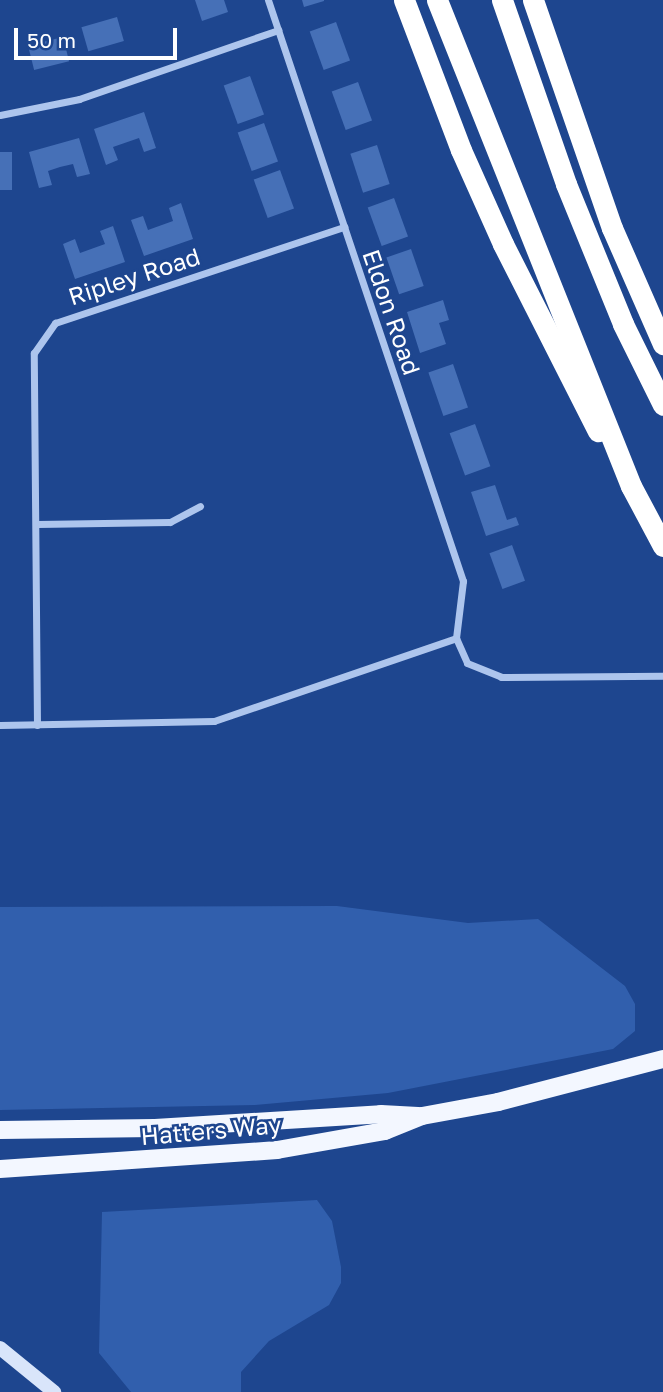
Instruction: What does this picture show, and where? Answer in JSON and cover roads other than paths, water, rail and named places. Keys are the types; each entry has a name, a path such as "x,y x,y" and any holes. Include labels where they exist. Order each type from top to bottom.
{"highway":[{"path":"404,0 461,150 503,244 572,388 631,486 663,546"},
{"path":"437,0 631,486"},
{"path":"502,0 571,197 623,324 663,405"},
{"path":"533,0 612,228 663,344"}],"main road":[{"name":"Hatters Way","path":"0,1169 278,1150 385,1131 422,1116 498,1102 663,1059"},
{"name":"Hatters Way","path":"0,1129 155,1128 381,1114 422,1116"}],"street":[{"name":"Eldon Road","path":"268,0 463,581 456,638"},
{"path":"0,115 79,99 278,30"},
{"name":"Ripley Road","path":"37,725 34,353 55,323 344,227"},
{"path":"37,524 170,522 200,506"},
{"path":"0,725 214,721 456,638 467,663 501,677 663,676"},
{"path":"0,1177 26,1169"},
{"path":"0,1348 54,1392"}]}
